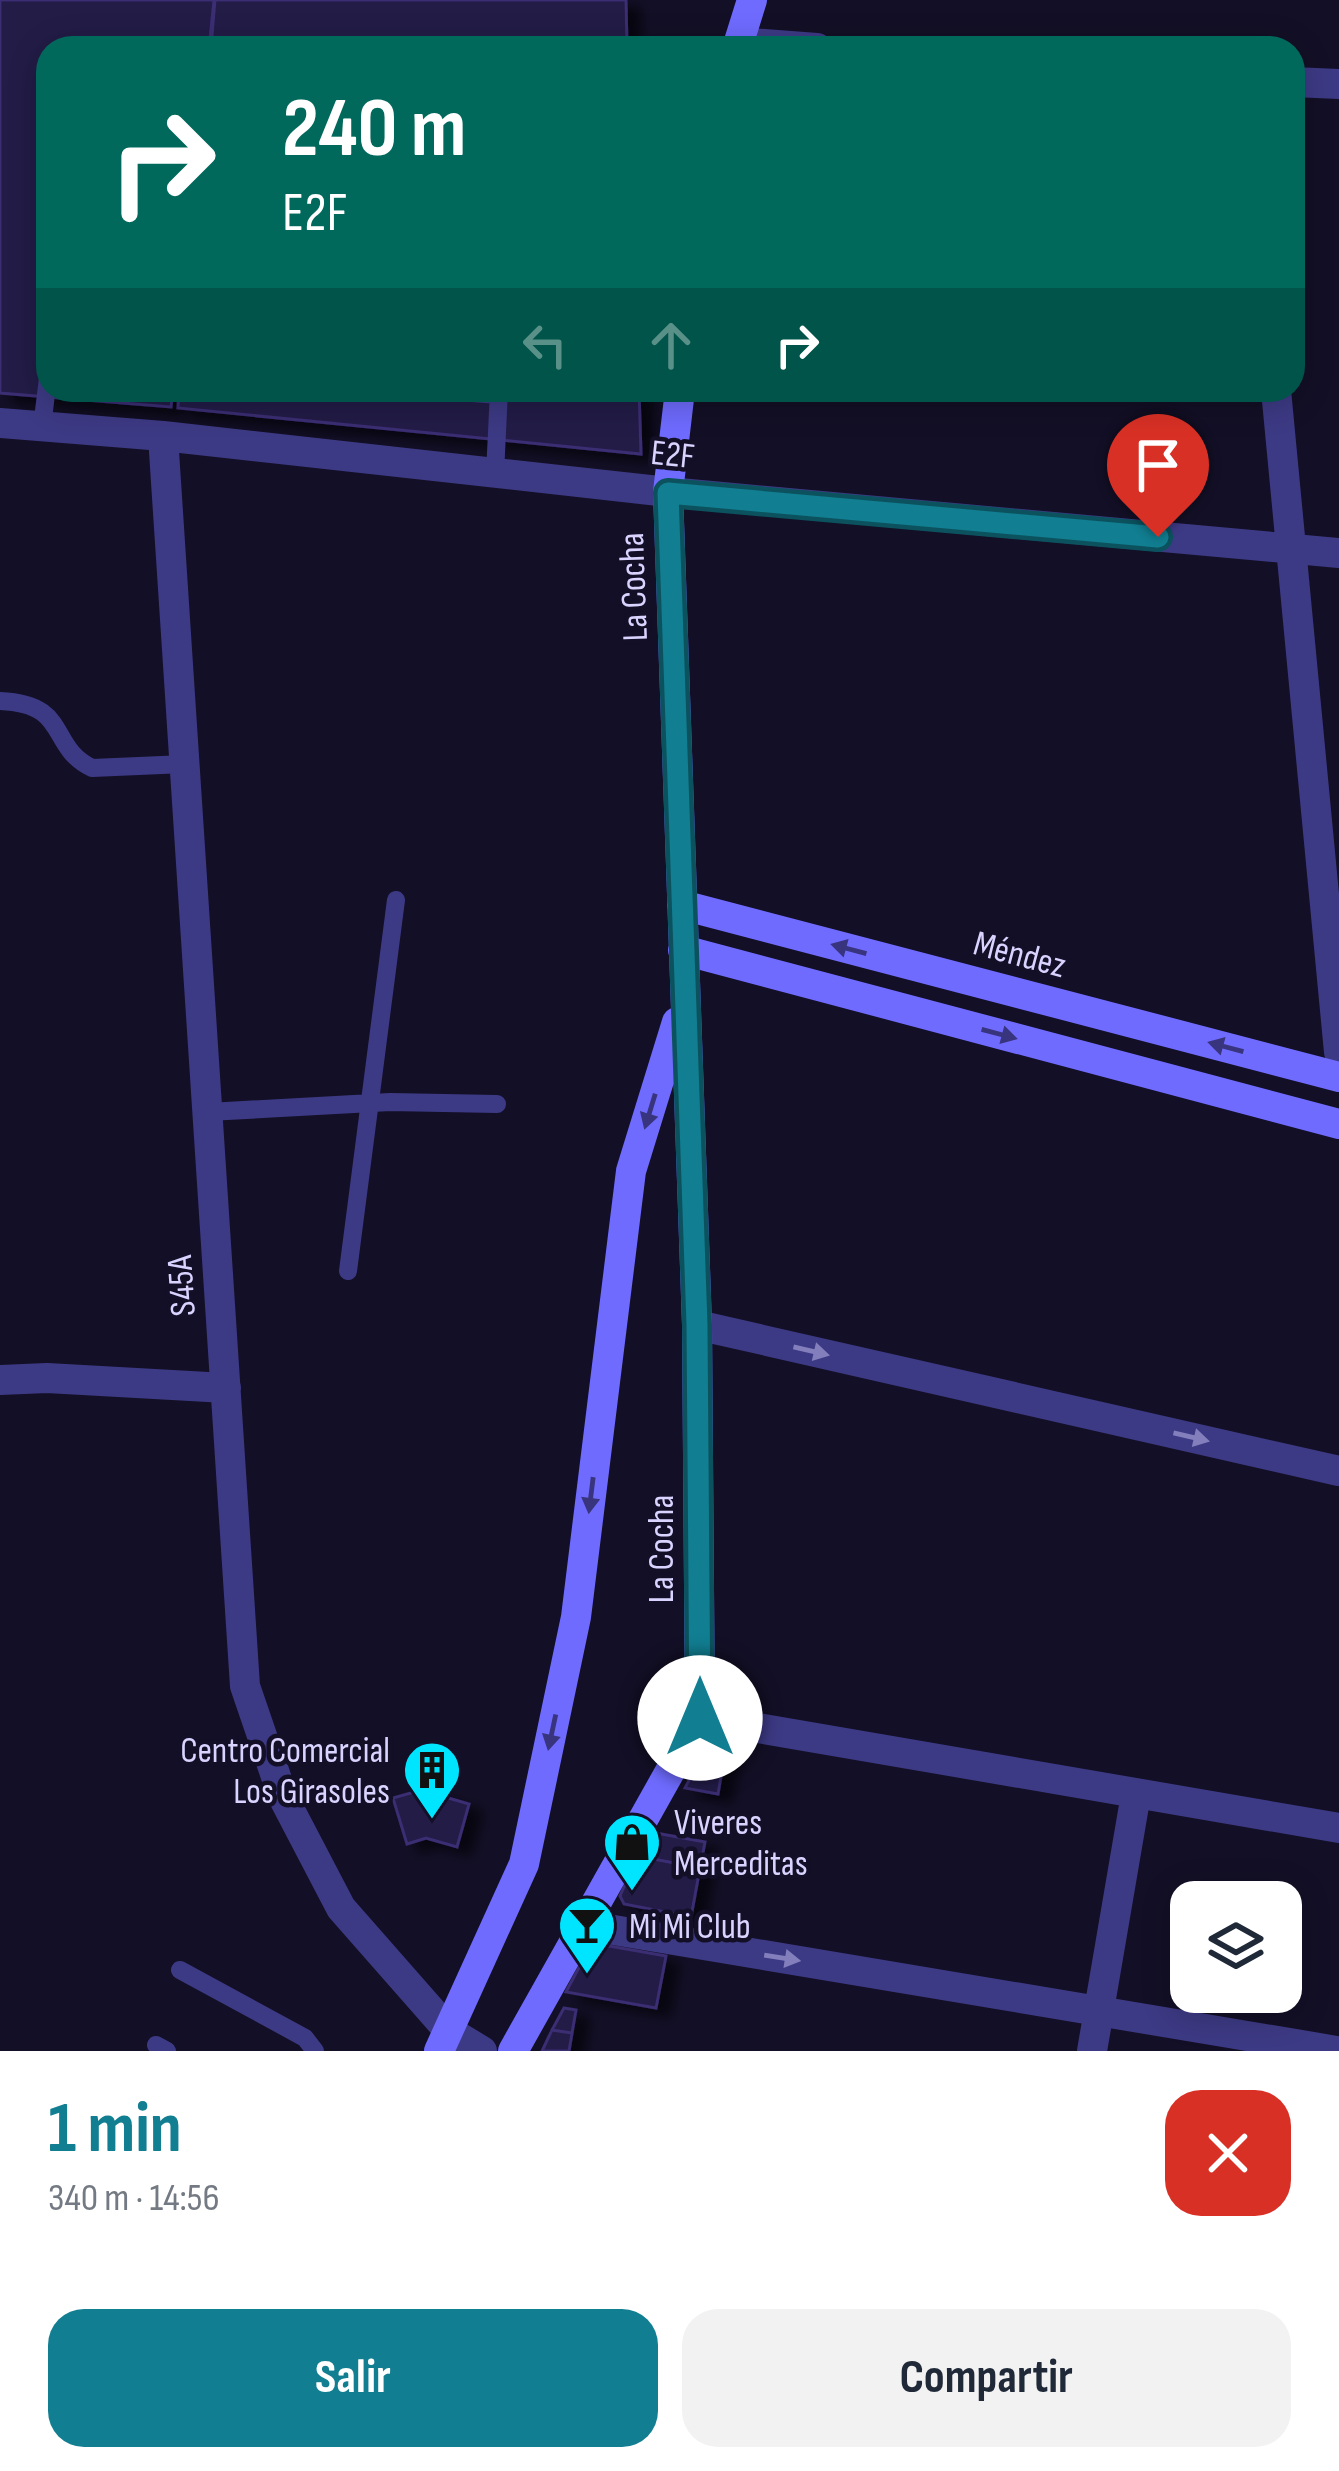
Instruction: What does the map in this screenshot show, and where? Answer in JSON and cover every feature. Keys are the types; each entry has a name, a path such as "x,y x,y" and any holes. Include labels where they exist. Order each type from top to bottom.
{"street":[{"path":"741,36 752,0"},
{"path":"1305,83 1339,84"},
{"name":"La Cocha","path":"513,2051 700,1718 697,1325 668,493 679,402"},
{"path":"1277,402 1339,1052"},
{"name":"E2F","path":"0,423 163,436 668,493 1339,553"},
{"name":"S45A","path":"163,436 245,1686 283,1797 341,1908 444,2041 482,2051"},
{"name":"Méndez","path":"682,905 1339,1077"},
{"path":"683,950 1339,1124"},
{"name":"La Cocha","path":"444,2041 524,1864 576,1617 631,1171 684,999"},
{"path":"697,1325 1339,1471"},
{"path":"0,1380 47,1378 226,1388"},
{"path":"700,1718 1339,1828"},
{"path":"1092,2051 1136,1794"},
{"path":"584,1925 1337,2051"}],"lane":[{"path":"42,427 45,402"},
{"path":"495,474 499,402"},
{"path":"0,701 28,702 46,713 80,762 92,768 184,764"},
{"path":"348,1271 396,900"},
{"path":"208,1112 390,1102 497,1104"},
{"path":"181,1970 305,2038 315,2051"}],"building":[{"path":"0,0 214,0 210,36 36,36 36,396 0,393"},
{"path":"215,0 626,0 627,36 212,36"},
{"path":"110,402 172,402 171,407"},
{"path":"178,402 639,402 641,454 178,408"},
{"path":"706,1749 725,1752 718,1794 685,1788"},
{"name":"Centro Comercial Los Girasoles","path":"421,1790 469,1804 457,1847 426,1838 407,1844 393,1798"},
{"path":"656,1833 705,1842 700,1868 638,1856"},
{"path":"638,1856 700,1868 691,1917 624,1904 620,1896"},
{"path":"592,1943 666,1956 656,2008 566,1992"},
{"path":"564,2008 576,2010 572,2033 552,2030"},
{"path":"552,2030 572,2033 569,2051 542,2051"}],"place":[{"name":"Centro Comercial Los Girasoles","path":"432,1821"},
{"name":"Viveres Merceditas","path":"632,1893"},
{"name":"Mi Mi Club","path":"587,1976"}],"route":[{"path":"700,1718 697,1325 668,493 1158,537"}]}
